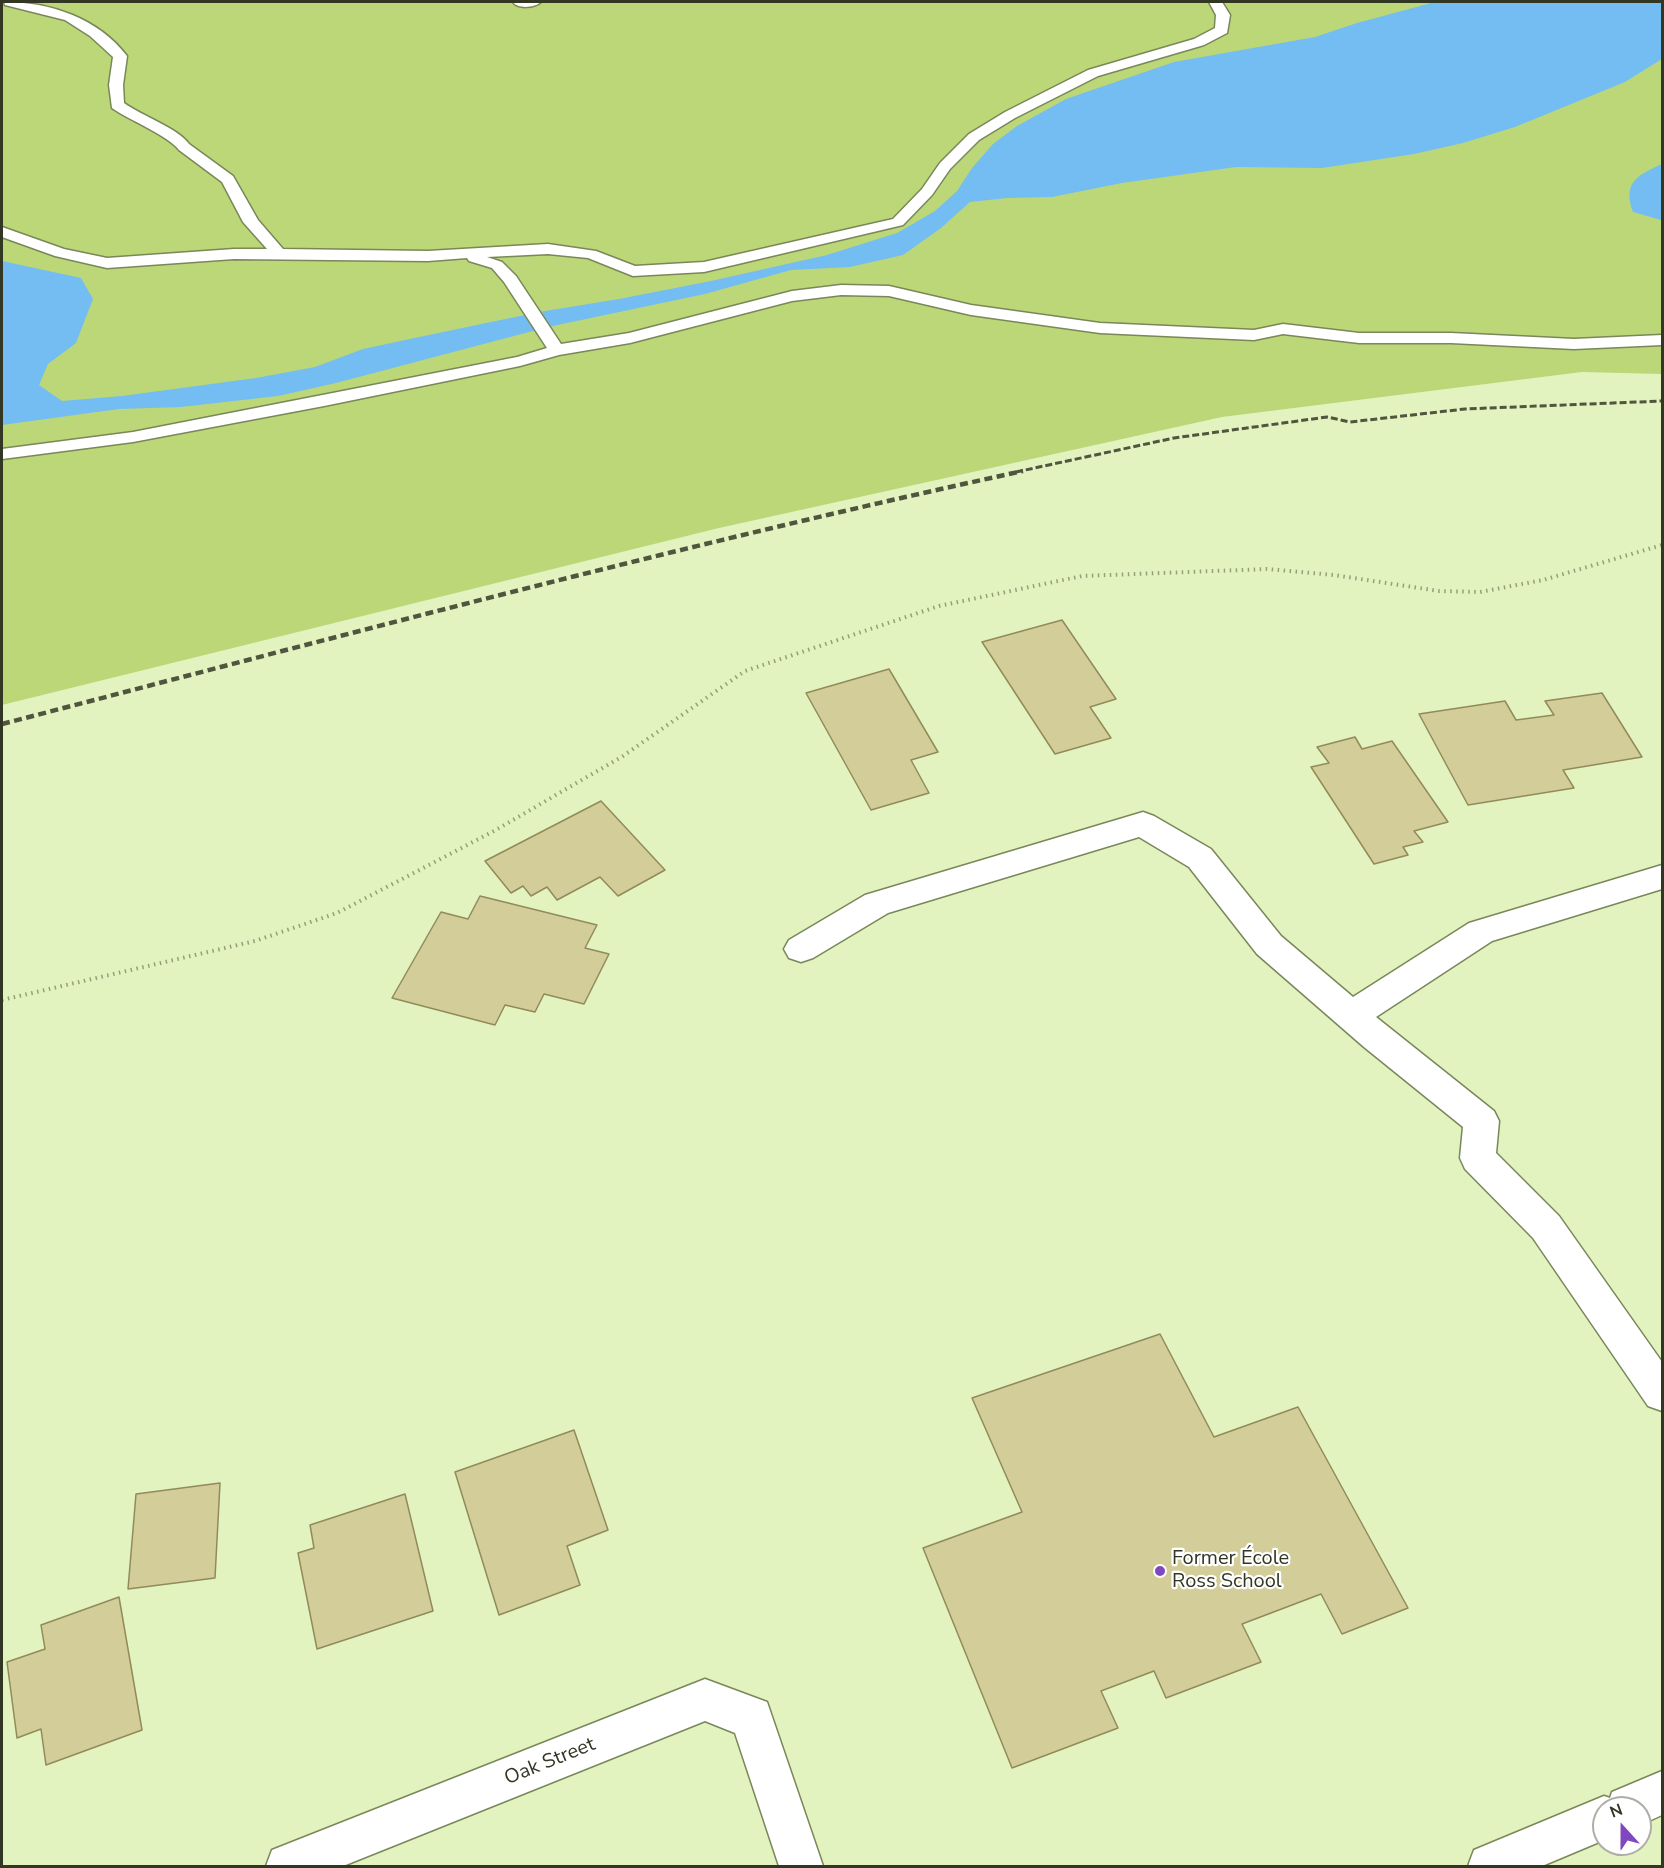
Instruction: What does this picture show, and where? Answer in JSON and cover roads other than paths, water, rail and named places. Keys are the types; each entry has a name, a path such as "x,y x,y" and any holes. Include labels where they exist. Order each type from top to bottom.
{"street":[{"path":"801,949 878,904 1143,824 1200,858 1269,945 1351,1016 1481,1121 1478,1158 1546,1227 1662,1393"},
{"path":"1351,1016 1481,932 1662,877"},
{"name":"Oak Street","path":"288,1866 705,1700 752,1717 801,1866"},
{"path":"1490,1866 1592,1823"}],"lane":[{"path":"10,2 70,17 95,33 120,56 116,85 117,105 136,118 179,140 184,147 228,179 250,222 279,254"},
{"path":"2,232 60,253 107,263 234,254 465,255 548,249 591,254 633,271 704,267 898,222 927,192 945,166 974,137 1036,101 1093,73 1199,42 1222,30 1223,15 1216,2"},
{"path":"465,255 497,265 519,293 557,350"},
{"path":"2,454 143,435 324,401 520,361 557,350 630,338 792,296 841,290 889,291 971,310 1100,328 1254,335 1283,329 1359,338 1451,338 1574,344 1662,340"}],"water":[{"path":"1435,2 1662,2 1662,59 1625,82 1515,127 1463,143 1414,154 1322,168 1236,167 1122,183 1052,197 970,202 941,228 903,255 850,267 791,270 705,294 548,327 278,396 181,407 119,409 2,425 2,261 81,278 93,299 76,343 48,364 39,385 62,401 122,396 256,378 315,367 363,349 539,312 711,281 827,255 897,233 935,211 957,191 972,168 993,144 1017,126 1066,99 1174,62 1315,37"},
{"path":"1662,164 1662,220 1633,212 1630,193 1634,181"}],"railway":[{"path":"1016,472 1174,438 1327,417 1350,422 1465,409 1662,401"},
{"path":"2,724 639,560 1023,471"}],"place":[{"name":"Former École Ross School","path":"1160,1571"}]}
